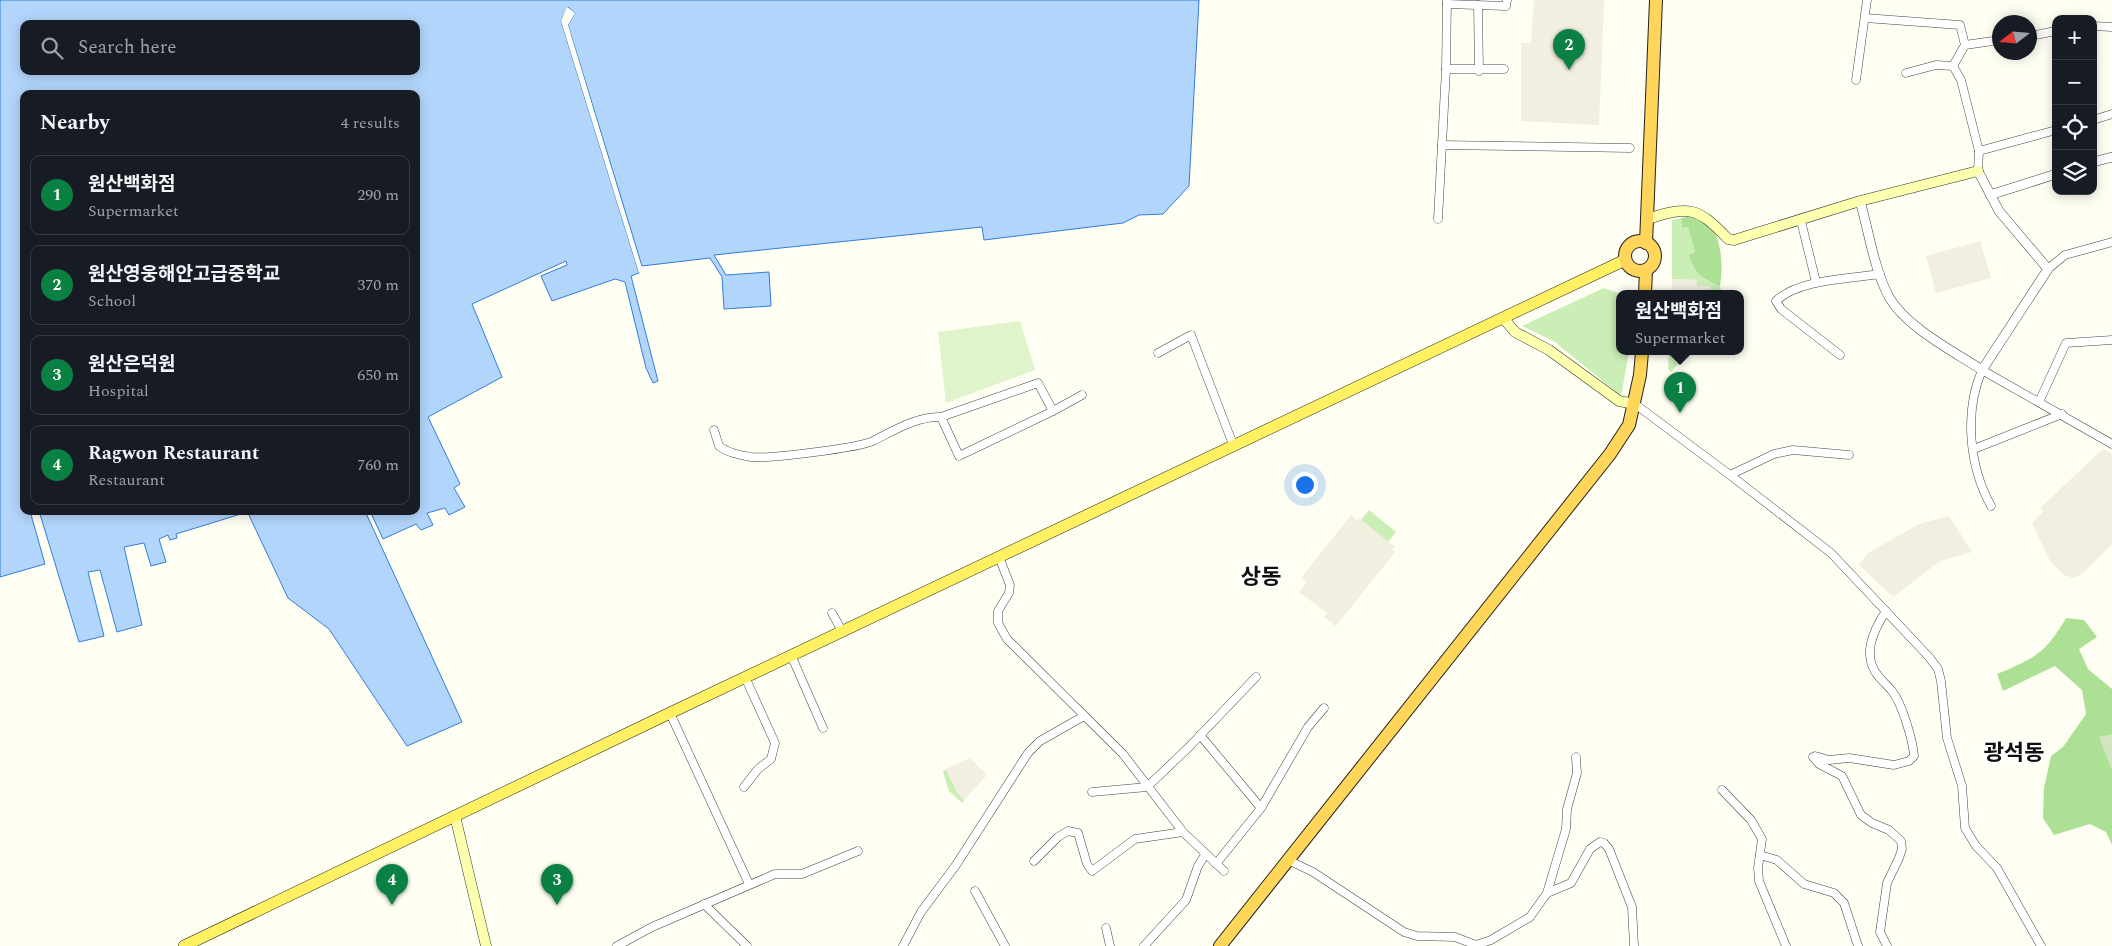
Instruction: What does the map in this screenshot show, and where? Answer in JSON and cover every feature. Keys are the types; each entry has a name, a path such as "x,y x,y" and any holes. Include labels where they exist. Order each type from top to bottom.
{"highway":[{"path":"1646,243 1656,0"},
{"path":"1645,290 1646,270 1652,264 1654,256 1652,248 1646,243 1638,242 1630,245 1625,252 1626,260 1634,270 1646,270"},
{"path":"1220,946 1610,454 1629,425 1635,404 1642,355"}],"main road":[{"path":"1647,219 1671,212 1685,211 1701,214 1713,222 1728,239 1734,240 1801,221 1860,201 1978,171"},
{"path":"184,946 670,712 1234,447 1626,260"},
{"path":"1504,319 1515,332 1549,350 1619,401 1635,404"},
{"path":"454,816 486,946"}],"street":[{"path":"1438,219 1446,69 1447,2 1478,6 1506,6 1507,0"},
{"path":"1856,80 1867,0"},
{"path":"1478,6 1479,71"},
{"path":"1865,18 1960,25 1965,45 1952,66"},
{"path":"2097,26 2112,27"},
{"path":"2037,34 2052,31"},
{"path":"1965,45 1992,41"},
{"path":"1906,73 1936,65 1952,66"},
{"path":"1952,66 1961,80 1979,151 1978,171 1999,211 2048,269"},
{"path":"1446,69 1479,71 1504,69"},
{"path":"2097,119 2112,114"},
{"path":"1979,151 2052,131"},
{"path":"1442,145 1630,148"},
{"path":"2097,161 2112,157"},
{"path":"1990,194 2052,175"},
{"path":"1860,201 1880,274 1889,296 1910,320 1982,370 2062,414 2101,440 2112,444"},
{"path":"1801,221 1816,282"},
{"path":"1991,506 1980,481 1970,423 1973,390 1982,370 2048,269 2065,255 2112,242"},
{"path":"1840,355 1781,309 1776,301 1782,295 1816,282 1880,274"},
{"path":"1158,353 1191,335 1234,447"},
{"path":"2038,402 2066,343 2112,340"},
{"path":"714,430 719,446 726,451 753,457 849,447 872,441 883,434 930,416 941,417 1038,383 1053,411"},
{"path":"941,417 959,456 1082,395"},
{"path":"1635,404 1831,553 1930,657 1938,669 1943,693 1947,738 1962,786 1965,828 1976,846 1997,868 2042,946"},
{"path":"1974,449 2062,414"},
{"path":"1730,475 1774,454 1793,450 1849,455"},
{"path":"999,557 1010,585 1009,593 998,612 998,623 1007,639 1123,754 1183,832 1205,855 1224,871"},
{"path":"1886,611 1876,628 1869,653 1870,661 1879,677 1894,693 1914,746 1914,756 1909,761 1894,765 1849,758 1829,760 1813,757 1819,764 1842,776 1861,815 1872,823 1890,830 1900,841 1902,850 1887,883 1880,932 1887,946"},
{"path":"832,613 842,631"},
{"path":"791,655 823,728"},
{"path":"744,787 758,769 771,759 775,743 745,677"},
{"path":"1092,792 1147,787 1256,677"},
{"path":"1216,864 1261,808 1308,727 1324,708"},
{"path":"670,712 749,884"},
{"path":"903,946 921,912 956,865 1028,753 1040,741 1084,716"},
{"path":"1200,735 1261,808"},
{"path":"1288,860 1313,872 1404,932 1417,936 1455,937 1476,945 1491,940 1519,926 1530,917 1547,893 1566,829 1567,809 1577,773 1576,757"},
{"path":"1722,790 1751,820 1762,839 1758,868 1760,881 1786,946"},
{"path":"1034,861 1058,837 1068,831 1078,834 1087,864 1092,871 1135,839 1183,832"},
{"path":"1547,893 1571,883 1590,849 1595,843 1604,843 1632,907 1634,946"},
{"path":"617,946 652,927 749,884 775,874 802,874 858,851"},
{"path":"1144,946 1186,900 1198,866 1205,855"},
{"path":"1760,855 1766,855 1777,860 1804,884 1834,893 1844,903 1858,946"},
{"path":"975,891 1004,945"},
{"path":"704,904 747,946"},
{"path":"1106,928 1110,946"}],"green space":[{"path":"1691,216 1706,222 1716,235 1721,261 1720,286 1700,275 1691,261 1689,255 1695,252 1688,227 1682,228 1681,218"},
{"path":"1681,218 1682,228 1688,227 1695,252 1689,255 1706,280 1720,286 1721,290 1711,290 1711,286 1697,286 1697,280 1672,279 1672,220"},
{"path":"1604,288 1616,292 1616,355 1628,355 1621,396 1555,342 1522,326"},
{"path":"1020,321 1035,370 946,403 938,332"},
{"path":"1669,355 1687,355 1671,372 1668,369"},
{"path":"1369,510 1396,532 1388,542 1361,520"},
{"path":"2066,618 2084,620 2097,637 2079,649 2088,669 2112,689 2112,845 2106,832 2090,824 2054,835 2043,818 2044,788 2051,756 2063,747 2086,714 2082,690 2055,666 2003,691 1997,674 2021,664 2038,654 2052,640"},
{"path":"2112,734 2112,770 2099,737"},
{"path":"946,769 957,792 964,800 962,803 949,791 943,772"}],"shaded area":[{"path":"1534,0 1604,0 1599,125 1521,121 1521,43 1531,43"},
{"path":"1980,241 1991,278 1936,293 1926,256"},
{"path":"1672,279 1697,280 1697,286 1711,286 1711,290 1672,290"},
{"path":"2103,449 2112,454 2112,544 2083,573 2074,578 2064,575 2050,561 2032,523 2043,512 2041,507"},
{"path":"1351,515 1357,520 1359,518 1395,547 1392,550 1395,552 1336,626 1324,617 1327,613 1299,592 1307,582 1301,578"},
{"path":"1949,516 1972,552 1940,561 1893,597 1859,565 1868,553 1919,524"},
{"path":"970,758 987,775 964,800 957,792 946,769"}],"water":[{"path":"0,0 1199,0 1189,186 1163,214 1139,215 1123,223 984,240 982,227 714,255 726,275 769,272 771,306 724,309 722,277 710,258 642,266 568,25 575,13 568,7 561,21 639,273 631,276 658,381 653,383 646,368 625,282 615,279 552,301 541,276 567,265 566,261 472,304 502,377 428,417 460,484 454,488 465,507 449,515 445,508 427,513 433,525 421,530 416,524 383,539 372,515 420,515 420,90 20,90 20,515 31,515 45,564 0,577"},
{"path":"40,515 238,515 176,534 177,538 170,540 168,535 159,539 166,562 151,566 144,543 124,547 142,625 117,632 100,570 88,572 104,636 79,642"},
{"path":"249,515 367,515 462,722 407,746 329,629 288,598"}],"pier":[{"path":"567,7 575,13 568,25 641,268 566,26 571,13 568,11 564,21 640,270 639,273 561,21"}],"place":[{"name":"원산영웅해안고급중학교","path":"1569,70"},
{"name":"원산백화점","path":"1680,413"},
{"name":"Ragwon Restaurant","path":"392,905"},
{"name":"원산은덕원","path":"557,905"}],"district":[{"name":"상동","path":"1261,577"},
{"name":"광석동","path":"2014,753"}]}
